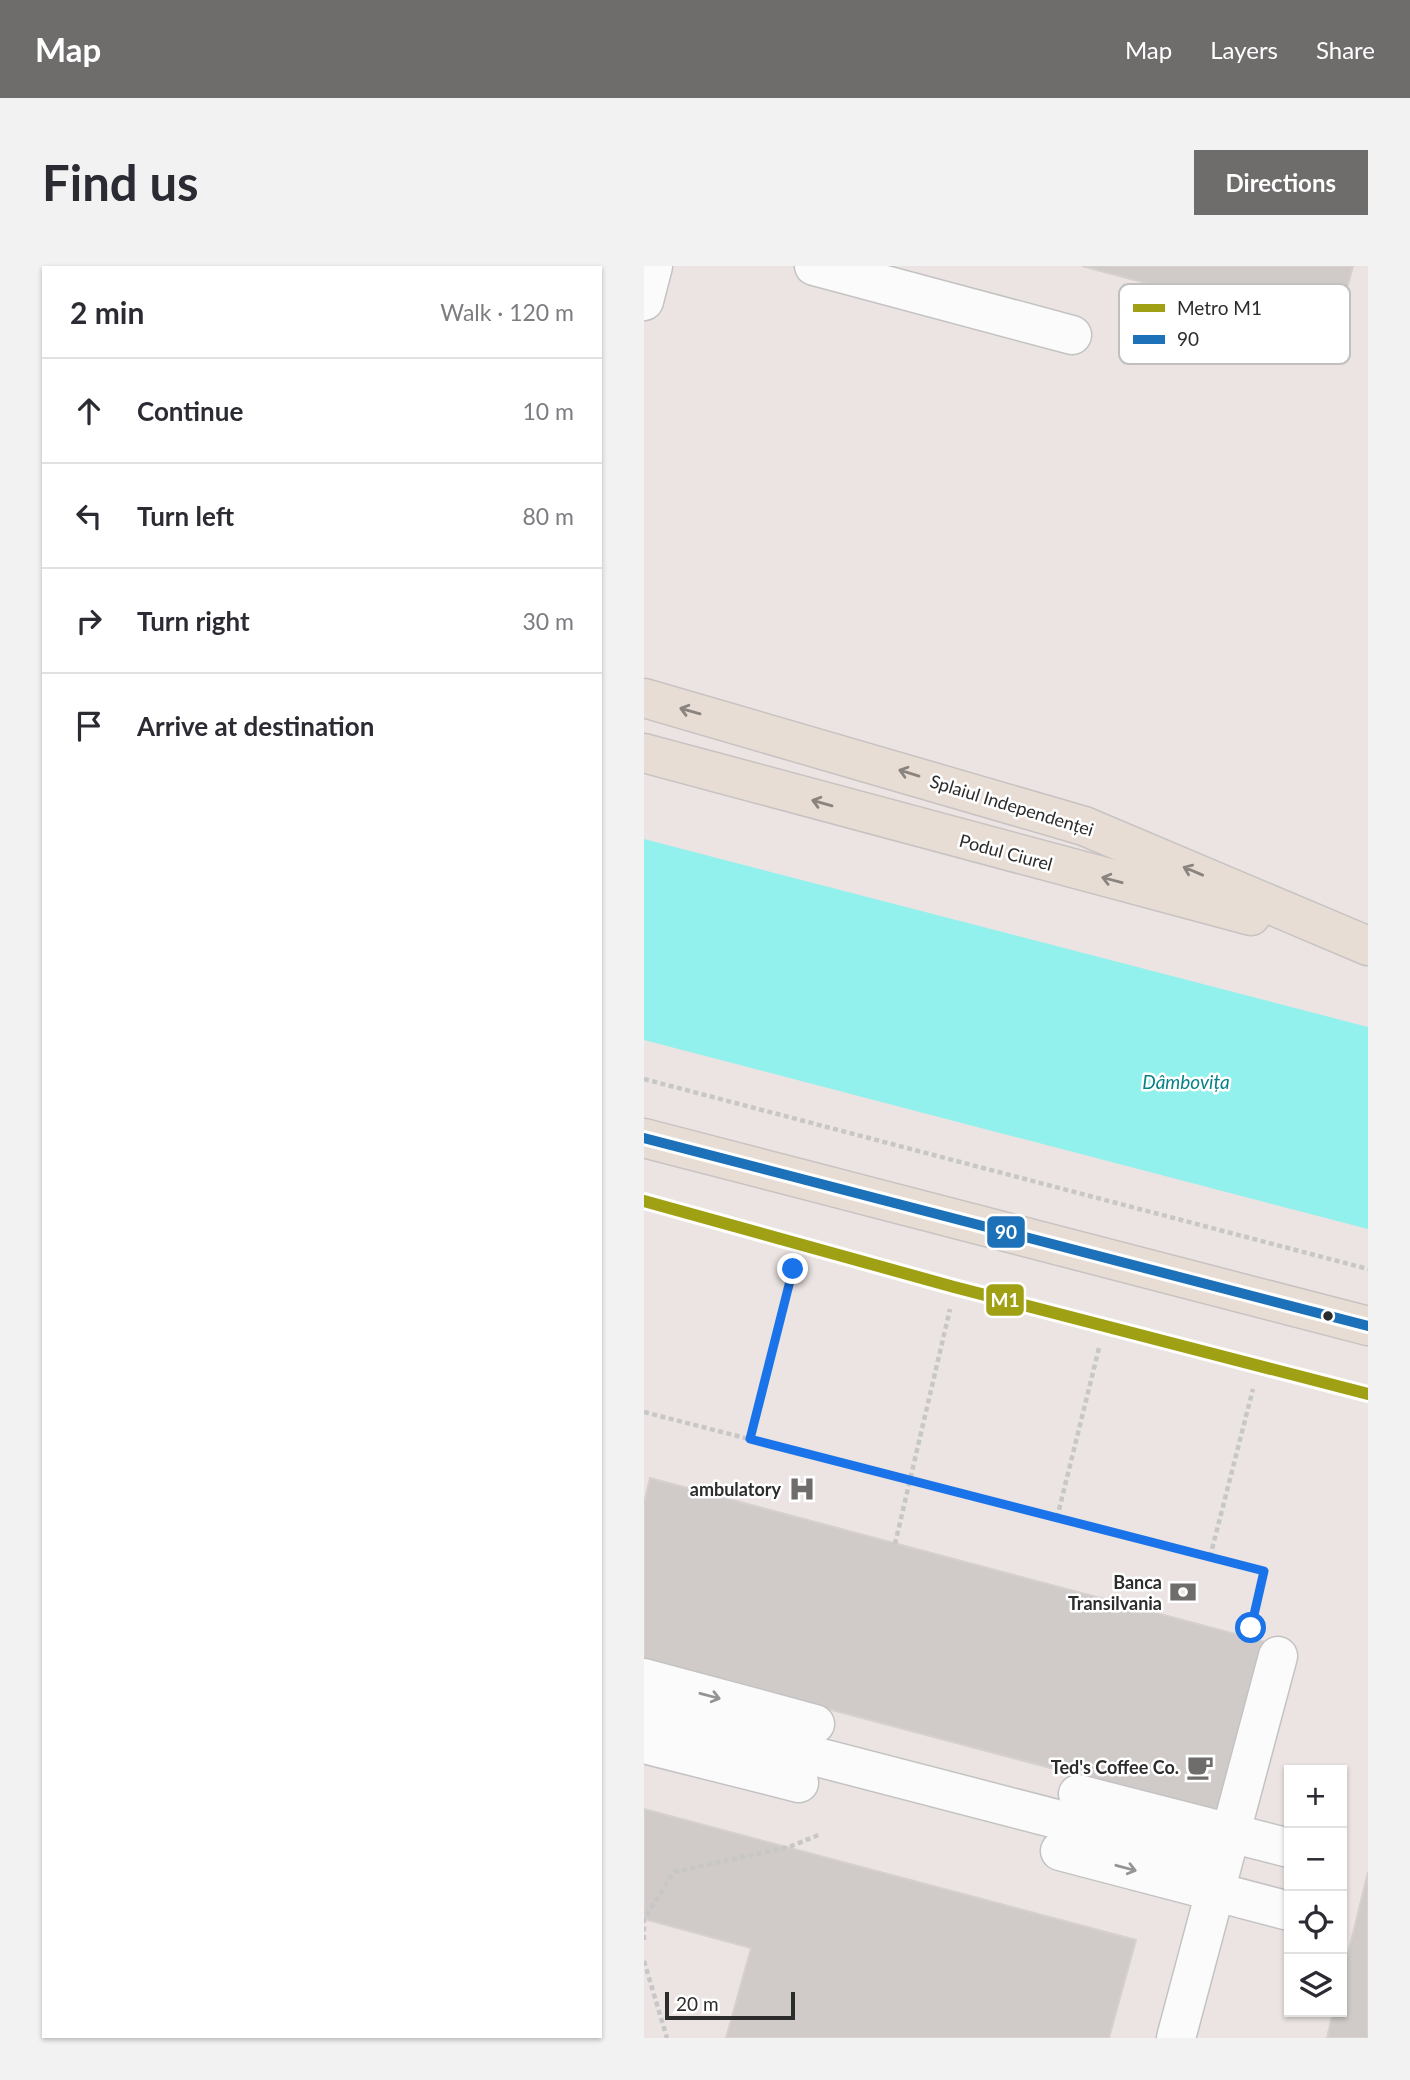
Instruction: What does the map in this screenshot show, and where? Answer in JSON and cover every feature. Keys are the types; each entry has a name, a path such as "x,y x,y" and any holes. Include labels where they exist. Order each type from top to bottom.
{"main road":[{"name":"Splaiul Independenței","path":"644,698 1084,826 1368,947"},
{"name":"Podul Ciurel","path":"644,753 1368,947"},
{"path":"644,1138 1368,1326"}],"lane":[{"path":"644,301 653,266"},
{"path":"814,266 1072,335"},
{"path":"1176,2038 1278,1656"},
{"path":"644,1678 815,1724"},
{"path":"644,1712 1222,1862"},
{"path":"644,1744 799,1783"},
{"path":"1078,1794 1222,1862 1284,1907"},
{"path":"1060,1851 1222,1862 1284,1849"}],"path":[{"path":"644,1079 1368,1269"},
{"path":"750,1439 793,1269"},
{"path":"895,1544 950,1309"},
{"path":"1057,1518 1099,1348"},
{"path":"1210,1557 1253,1389"},
{"path":"644,1412 1264,1571 1251,1628 1283,1637 1278,1656"},
{"path":"644,1940 644,1919 674,1872 789,1847 821,1834"},
{"path":"644,1961 667,2038"}],"water":[{"name":"Dâmbovița","path":"644,839 1368,1027 1368,1229 644,1040"}],"building":[{"path":"1082,266 1353,266 1348,284 1149,284"},
{"path":"650,1478 1277,1645 1231,1816 644,1660 644,1503"},
{"path":"644,1809 1136,1940 1109,2038 726,2038 751,1948 644,1919"},
{"path":"1368,1872 1368,2038 1327,2038 1332,2017 1347,2017 1347,1958"}],"metro line":[{"name":"M1","path":"644,1201 954,1287 1368,1394"}],"transit line":[{"name":"90","path":"644,1138 1368,1326"}],"place":[{"name":"ambulatory","path":"802,1489"},
{"name":"Banca Transilvania","path":"1183,1592"},
{"name":"Ted's Coffee Co.","path":"1200,1767"}],"route":[{"path":"793,1269 750,1439 1264,1571 1251,1628"}]}
